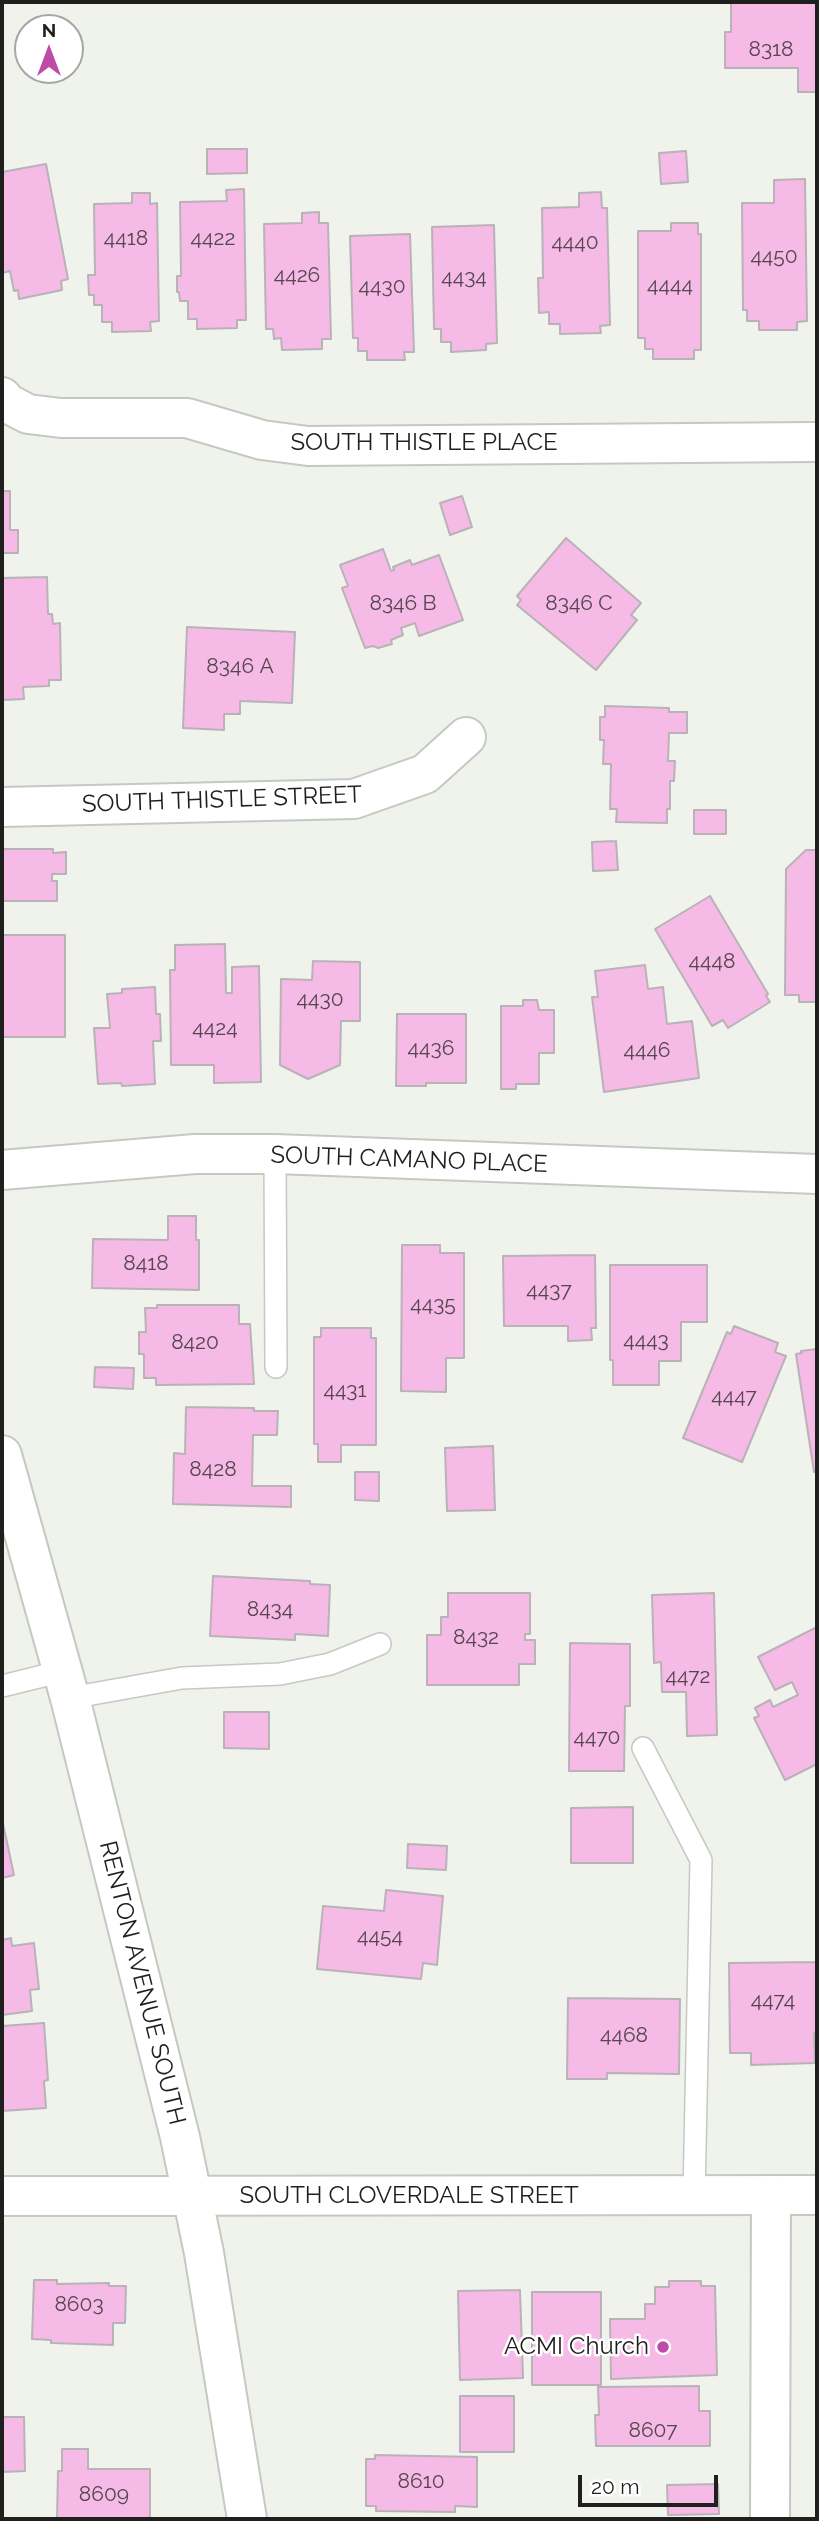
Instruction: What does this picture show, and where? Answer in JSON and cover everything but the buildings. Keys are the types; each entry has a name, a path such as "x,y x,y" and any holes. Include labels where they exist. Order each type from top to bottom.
{"street":[{"name":"SOUTH THISTLE PLACE","path":"2,397 7,403 28,414 61,418 187,418 262,440 308,446 814,442"},
{"name":"SOUTH THISTLE STREET","path":"2,807 354,799 425,775 466,737"},
{"name":"SOUTH CAMANO PLACE","path":"2,1170 195,1154 275,1154 817,1174"},
{"name":"RENTON AVENUE SOUTH","path":"2,1455 67,1685 193,2196 247,2519"},
{"path":"770,2519 771,2195"},
{"name":"SOUTH CLOVERDALE STREET","path":"2,2196 817,2195"}],"lane":[{"path":"275,1154 276,1367"},
{"path":"2,1686 281,1674 330,1664 380,1644"},
{"path":"643,1748 701,1860 694,2195"}],"place":[{"name":"ACMI Church","path":"663,2347"}]}
